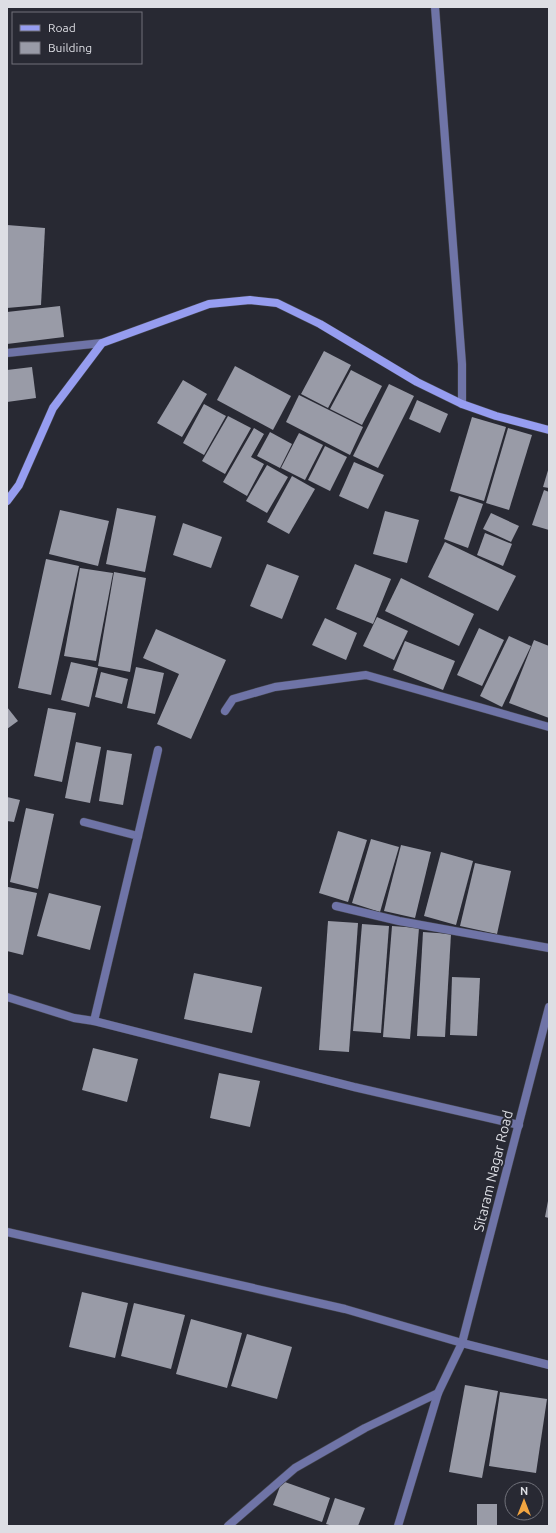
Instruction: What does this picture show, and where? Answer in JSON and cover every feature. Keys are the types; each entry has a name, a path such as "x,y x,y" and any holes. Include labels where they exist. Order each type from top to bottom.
{"street":[{"path":"435,7 462,364 462,404"},
{"path":"7,353 102,343 209,304 250,300 277,303 320,324 416,382 462,404 496,416 549,430"},
{"path":"7,501 19,485 53,408 102,343"},
{"path":"225,710 233,699 275,687 366,675 549,727"},
{"path":"94,1021 158,750"},
{"path":"84,822 138,836"},
{"path":"336,906 400,921 549,948"},
{"path":"7,997 74,1018 94,1021 354,1087 519,1125"},
{"name":"Sitaram Nagar Road","path":"398,1526 438,1393 462,1343 549,1006"},
{"path":"7,1232 345,1309 462,1343 549,1365"},
{"path":"228,1526 295,1468 365,1428 438,1393"}],"building":[{"path":"7,225 45,228 41,305 7,308"},
{"path":"60,306 64,337 7,344 7,312"},
{"path":"324,351 351,365 328,408 301,394"},
{"path":"235,366 291,396 273,430 217,400"},
{"path":"32,367 36,398 7,402 7,370"},
{"path":"351,370 382,386 362,425 330,409"},
{"path":"183,380 207,394 182,437 157,423"},
{"path":"389,384 414,396 378,468 353,456"},
{"path":"299,395 363,427 350,455 286,422"},
{"path":"417,400 448,414 440,433 409,419"},
{"path":"204,404 226,416 204,455 183,443"},
{"path":"228,416 251,428 225,474 202,461"},
{"path":"472,417 506,427 484,501 450,491"},
{"path":"254,428 264,434 251,457 264,464 247,496 223,482"},
{"path":"508,428 532,435 509,510 486,503"},
{"path":"270,432 292,444 280,468 257,456"},
{"path":"299,433 323,445 305,480 281,468"},
{"path":"325,446 347,457 330,491 308,480"},
{"path":"354,462 384,475 368,509 339,496"},
{"path":"267,465 288,477 267,513 246,501"},
{"path":"549,467 549,488 543,487"},
{"path":"292,476 315,489 289,534 267,522"},
{"path":"544,490 549,492 549,530 532,525"},
{"path":"459,496 483,504 468,548 444,539"},
{"path":"117,508 156,516 145,572 106,564"},
{"path":"60,510 109,521 98,566 49,554"},
{"path":"385,511 419,520 407,563 373,554"},
{"path":"491,513 519,526 511,542 483,529"},
{"path":"183,523 222,537 211,568 173,555"},
{"path":"485,533 512,544 503,566 477,555"},
{"path":"445,542 516,576 498,611 428,577"},
{"path":"46,559 79,566 51,695 18,688"},
{"path":"267,564 299,576 282,619 250,606"},
{"path":"355,564 391,579 373,624 336,609"},
{"path":"80,568 113,573 96,661 64,656"},
{"path":"114,572 146,578 130,672 98,666"},
{"path":"401,578 474,614 459,646 385,611"},
{"path":"377,617 408,631 394,660 363,646"},
{"path":"325,618 357,633 346,660 312,645"},
{"path":"479,628 504,640 482,686 457,675"},
{"path":"156,629 226,660 191,739 157,724 179,674 143,658"},
{"path":"509,636 531,646 502,707 480,696"},
{"path":"534,640 549,646 549,718 509,703"},
{"path":"405,641 455,661 443,690 393,670"},
{"path":"71,662 98,668 89,707 61,700"},
{"path":"136,667 164,673 155,714 127,708"},
{"path":"101,672 128,679 122,704 95,697"},
{"path":"7,707 18,721 7,729"},
{"path":"48,708 76,713 62,782 34,776"},
{"path":"76,742 101,747 90,803 65,798"},
{"path":"107,750 132,754 123,805 99,801"},
{"path":"7,797 20,800 14,822 7,821"},
{"path":"26,808 54,814 38,889 10,882"},
{"path":"338,831 367,840 348,902 319,893"},
{"path":"371,839 399,847 380,912 352,903"},
{"path":"401,845 431,852 415,918 384,911"},
{"path":"441,852 473,861 456,925 424,916"},
{"path":"475,863 511,871 497,934 460,926"},
{"path":"8,887 37,893 23,955 7,951"},
{"path":"49,893 101,906 90,950 37,936"},
{"path":"328,921 358,923 349,1052 319,1050"},
{"path":"362,924 389,926 381,1033 353,1031"},
{"path":"392,926 419,928 410,1039 383,1037"},
{"path":"423,932 451,934 445,1037 417,1036"},
{"path":"194,973 262,987 252,1033 184,1019"},
{"path":"452,977 480,978 477,1036 450,1035"},
{"path":"93,1048 138,1059 127,1102 82,1090"},
{"path":"219,1073 260,1081 250,1127 210,1118"},
{"path":"549,1201 549,1218 545,1217"},
{"path":"82,1292 128,1303 115,1358 69,1347"},
{"path":"134,1303 185,1315 171,1369 121,1356"},
{"path":"191,1319 242,1333 227,1388 176,1374"},
{"path":"247,1334 292,1347 277,1399 231,1386"},
{"path":"465,1385 498,1391 482,1478 449,1472"},
{"path":"500,1392 547,1399 536,1473 489,1466"},
{"path":"282,1481 330,1498 322,1522 273,1505"},
{"path":"335,1498 365,1508 358,1526 333,1526 326,1524"},
{"path":"477,1504 497,1504 497,1526 477,1526"}]}
